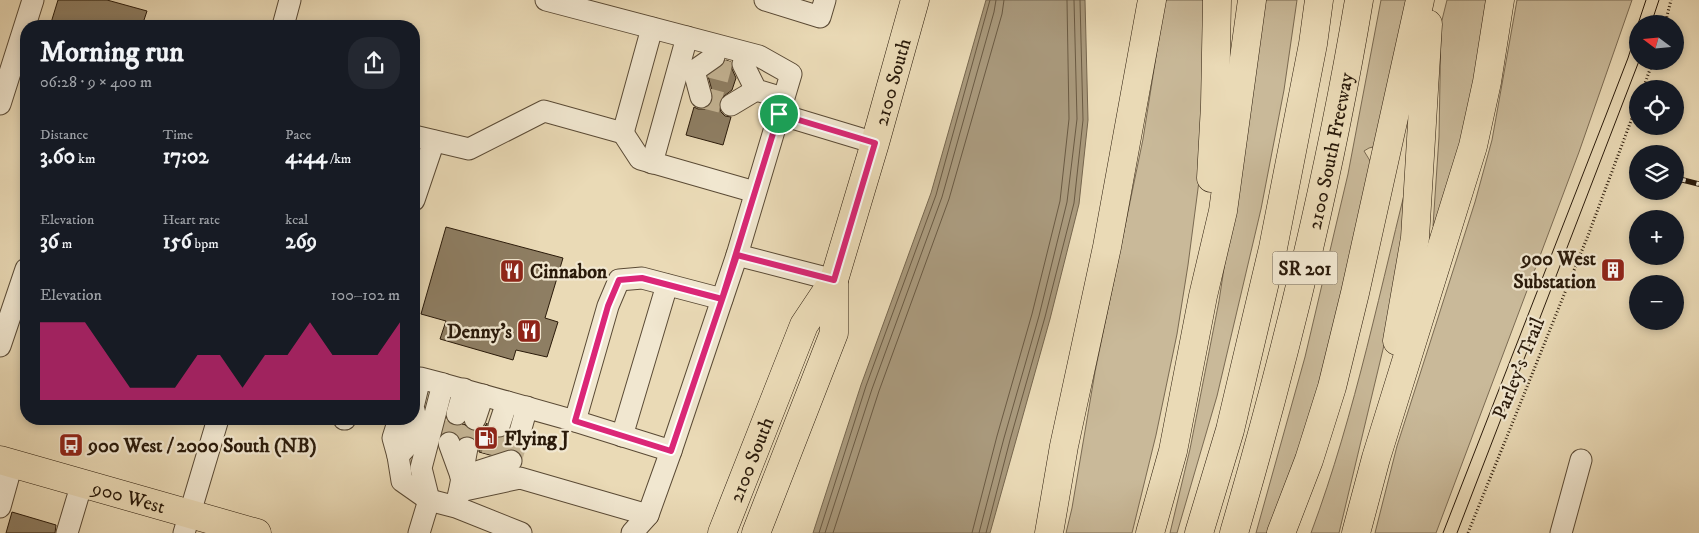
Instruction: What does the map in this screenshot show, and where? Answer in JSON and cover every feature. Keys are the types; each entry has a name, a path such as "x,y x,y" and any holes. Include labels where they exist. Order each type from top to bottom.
{"main road":[{"name":"2100 South","path":"756,533 834,333 834,280 915,0"},
{"path":"1049,533 1064,446 1107,247 1152,0"},
{"path":"1216,211 1215,105 1217,0"},
{"path":"1150,533 1173,451 1203,296 1252,0"},
{"name":"2100 South Freeway","path":"1199,533 1230,430 1273,248 1319,0"},
{"name":"2100 South Freeway","path":"1234,533 1258,452 1307,261 1330,156 1359,0"},
{"path":"1281,533 1309,460 1332,387 1355,293 1420,0"},
{"path":"1376,458 1416,238 1429,0"},
{"path":"1356,533 1376,458 1473,146 1487,82 1500,0"},
{"name":"2100 South","path":"722,533 804,324 834,280"},
{"path":"1035,533 1064,446"},
{"name":"900 West","path":"6,462 82,483 187,524 251,532"}],"lane":[{"path":"27,20 33,0"},
{"path":"285,20 290,0"},
{"path":"546,0 759,56 791,74 737,255 671,451 648,515 632,533"},
{"path":"765,0 820,17 825,0"},
{"path":"623,133 652,28"},
{"path":"652,163 701,74 688,37"},
{"path":"0,104 20,41"},
{"path":"741,85 781,106 875,143"},
{"path":"420,163 424,138 469,149 544,111 623,133 640,159 755,192"},
{"path":"737,255 834,280"},
{"path":"575,421 608,306 619,280 642,278 722,299"},
{"path":"622,436 667,284"},
{"path":"0,346 20,287"},
{"path":"420,378 527,407 671,451"},
{"path":"419,533 429,500 421,468 443,384"},
{"path":"466,417 473,392"},
{"path":"500,426 507,402"},
{"path":"520,432 527,407"},
{"path":"187,524 216,425"},
{"path":"397,425 393,438 402,481 429,500"},
{"path":"398,456 410,443 414,425"},
{"path":"458,446 459,492"},
{"path":"459,492 502,458"},
{"path":"1561,533 1581,460"},
{"path":"0,507 6,462"},
{"path":"429,500 520,478 648,515"},
{"path":"67,533 82,483"},
{"path":"459,492 521,533"}],"path":[{"path":"1667,15 1671,0"},
{"name":"Parley's Trail","path":"1468,533 1589,233 1629,126"}],"shaded area":[{"path":"1165,0 1206,0 1199,181 1177,334 1156,435 1132,533 1066,533 1095,372 1143,139"},
{"path":"1265,0 1297,0 1284,90 1261,209 1217,396 1177,533 1170,533 1190,449 1219,301"},
{"path":"1381,0 1411,0 1377,146 1364,151 1372,164 1313,413 1272,533 1256,533 1305,357 1348,174"},
{"path":"1447,0 1492,0 1482,59 1439,227 1433,226 1439,137 1441,24"},
{"path":"1517,0 1632,0 1579,152 1436,533 1375,533 1397,446 1475,202 1492,140"},
{"path":"1413,159 1390,320 1339,533 1311,533 1355,394"}],"water":[{"path":"986,0 1085,0 1088,120 1079,204 1050,319 990,533 813,533 861,385 931,193"}],"building":[{"path":"58,0 107,0 147,11 144,20 52,20"},
{"path":"726,60 731,62 736,78 732,90 720,99 721,112 725,116 731,117 723,145 686,135 694,107 705,109 713,101 708,76 722,67"},
{"path":"446,227 563,258 545,318 558,322 547,357 516,350 513,360 440,339 446,321 421,314"},
{"path":"487,423 489,434 495,438 502,438 508,435 511,441 523,444 520,453 513,449 490,455 479,452 479,444 475,438 469,436 460,438 457,433 450,431 451,425 460,426 464,424 471,431 478,431 484,428"},
{"path":"12,512 56,525 55,533 6,533"}],"tunnel":[{"path":"710,67 740,75"},
{"path":"701,97 731,105"},
{"path":"449,443 457,414"},
{"path":"467,448 475,419"},
{"path":"492,455 499,426"},
{"path":"511,461 520,432"}],"tram line":[{"path":"1641,15 1646,0"},
{"path":"1654,15 1659,0"},
{"path":"1443,533 1629,55"},
{"path":"1457,533 1636,70"}],"railway":[{"path":"1684,180 1699,184"}],"place":[{"name":"900 West Substation","path":"1613,270"},
{"name":"Cinnabon","path":"512,271"},
{"name":"Denny's","path":"529,331"},
{"name":"Flying J","path":"486,438"},
{"name":"900 West / 2000 South (NB)","path":"71,445"}],"route":[{"path":"779,114 875,143 834,280 737,255 671,451 575,421 608,306 619,280 642,278 722,299 779,114"}]}
